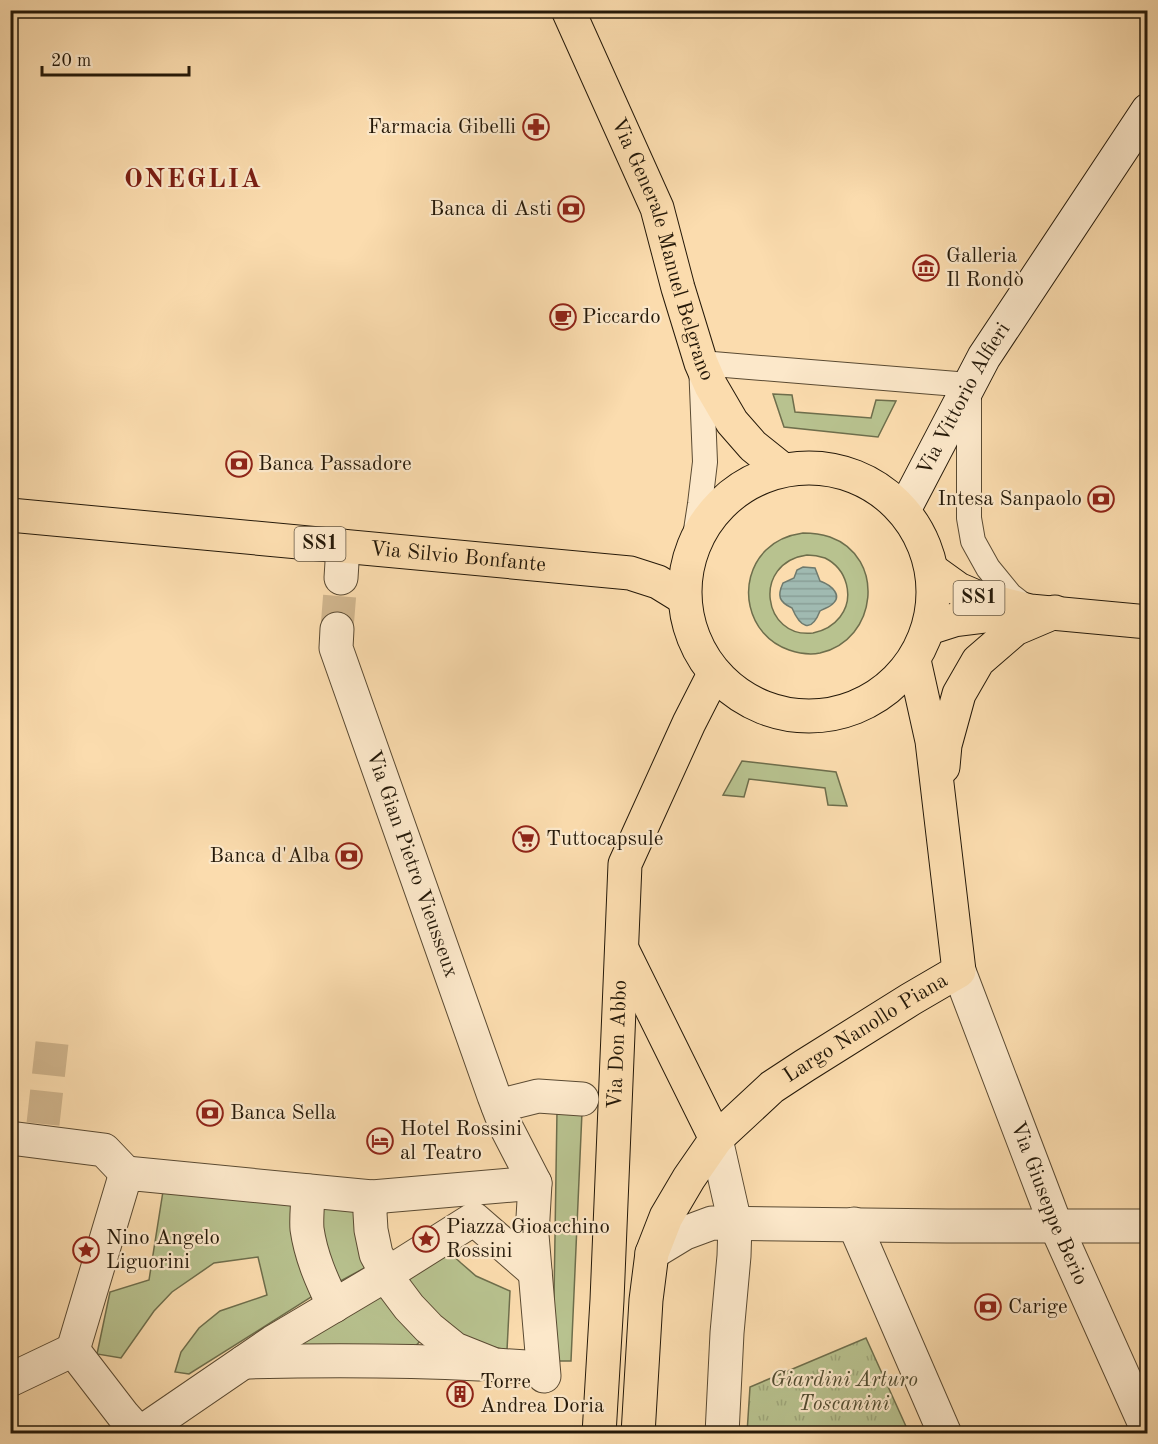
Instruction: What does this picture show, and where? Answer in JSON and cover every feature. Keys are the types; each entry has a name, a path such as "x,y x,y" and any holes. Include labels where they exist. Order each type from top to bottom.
{"main road":[{"name":"Via Generale Manuel Belgrano","path":"568,10 657,208 678,288 711,386 732,422 753,446 783,470"},
{"path":"816,467 849,474 879,488 904,510 917,528 927,549 933,571 934,600 929,628 914,660 895,682 872,699 846,711 817,716 788,715 761,707 735,693 714,674 698,651 688,626 684,598 686,570 694,543 715,509 746,484 783,470 816,467"},
{"name":"Via Silvio Bonfante","path":"10,515 342,562 630,573 658,582 684,598"},
{"name":"SS1","path":"933,571 958,589 979,598 1042,611 1148,622"},
{"path":"939,806 945,745 959,694 978,661 1042,611"},
{"name":"SS1","path":"929,628 954,620 1042,611"},
{"name":"Largo Nanollo Piana","path":"638,1434 646,1300 652,1253 666,1217 689,1178 717,1139 772,1087 959,971 932,741 914,660"},
{"name":"Via Don Abbo","path":"599,1434 625,864 689,723 714,674"},
{"path":"621,948 717,1139"}],"street":[{"name":"Via Vittorio Alfieri","path":"904,510 984,357 1148,110"},
{"name":"Via Gian Pietro Vieusseux","path":"337,629 336,648 459,1013 496,1101"},
{"name":"Via Giuseppe Berio","path":"959,971 1056,1226 1148,1431"},
{"path":"244,1362 397,1360 495,1365 543,1372 532,1235 535,1183 505,1125 496,1101 538,1096 582,1099"},
{"path":"31,1135 104,1150 126,1173 308,1191 372,1197 535,1183"},
{"path":"717,1139 735,1223 722,1434"},
{"path":"10,1380 73,1350 126,1173"},
{"path":"308,1191 307,1227 312,1255 334,1306"},
{"path":"372,1197 371,1230 376,1254 386,1274 409,1307 429,1328 455,1349 495,1365"},
{"path":"73,1350 140,1434 273,1342 474,1219 535,1272"},
{"path":"652,1253 685,1233 712,1224 1148,1226"},
{"path":"854,1224 945,1434"}],"lane":[{"path":"694,543 705,462 702,363 969,385 969,518 974,541 988,568 1010,595 1042,611"}],"green space":[{"path":"773,394 792,395 795,412 871,418 876,400 896,401 878,437 784,427"},
{"path":"810,533 827,536 848,547 860,562 867,579 868,598 863,616 854,632 839,645 820,653 796,652 775,643 763,633 750,606 751,577 756,563 774,543 798,534","holes":["807,555 825,558 833,563 843,576 848,592 845,609 840,617 828,628 813,633 796,632 783,624 774,613 770,599 771,585 777,571 789,561"]},
{"path":"742,761 836,772 847,806 828,805 825,788 749,779 744,797 723,795"},
{"path":"557,1111 582,1112 571,1361 553,1361"},
{"path":"164,1185 292,1200 316,1294 189,1374 175,1372 181,1352 199,1328 220,1311 267,1295 258,1257 214,1263 172,1292 154,1311 121,1358 97,1354 110,1292 149,1280"},
{"path":"319,1202 360,1205 370,1265 335,1284 327,1267"},
{"path":"449,1252 476,1276 510,1291 507,1350 484,1345 461,1336 401,1282"},
{"path":"386,1293 424,1337 408,1354 274,1354"},
{"name":"Giardini Arturo Toscanini","path":"866,1338 909,1433 747,1433 750,1387"}],"water":[{"path":"803,567 815,568 820,581 832,588 836,595 834,602 820,611 817,618 809,625 798,620 792,608 780,598 783,583 794,578 797,570"}],"tunnel":[{"path":"337,629 341,578"},
{"path":"43,1124 52,1043"}],"place":[{"name":"Farmacia Gibelli","path":"536,127"},
{"name":"Banca di Asti","path":"571,209"},
{"name":"Galleria Il Rondò","path":"926,268"},
{"name":"Piccardo","path":"563,317"},
{"name":"Banca Passadore","path":"239,464"},
{"name":"Intesa Sanpaolo","path":"1101,499"},
{"name":"Tuttocapsule","path":"526,839"},
{"name":"Banca d'Alba","path":"349,856"},
{"name":"Banca Sella","path":"210,1113"},
{"name":"Hotel Rossini al Teatro","path":"380,1141"},
{"name":"Piazza Gioacchino Rossini","path":"426,1239"},
{"name":"Nino Angelo Liguorini","path":"86,1250"},
{"name":"Carige","path":"988,1307"},
{"name":"Torre Andrea Doria","path":"460,1394"}],"district":[{"name":"ONEGLIA","path":"193,179"}]}
